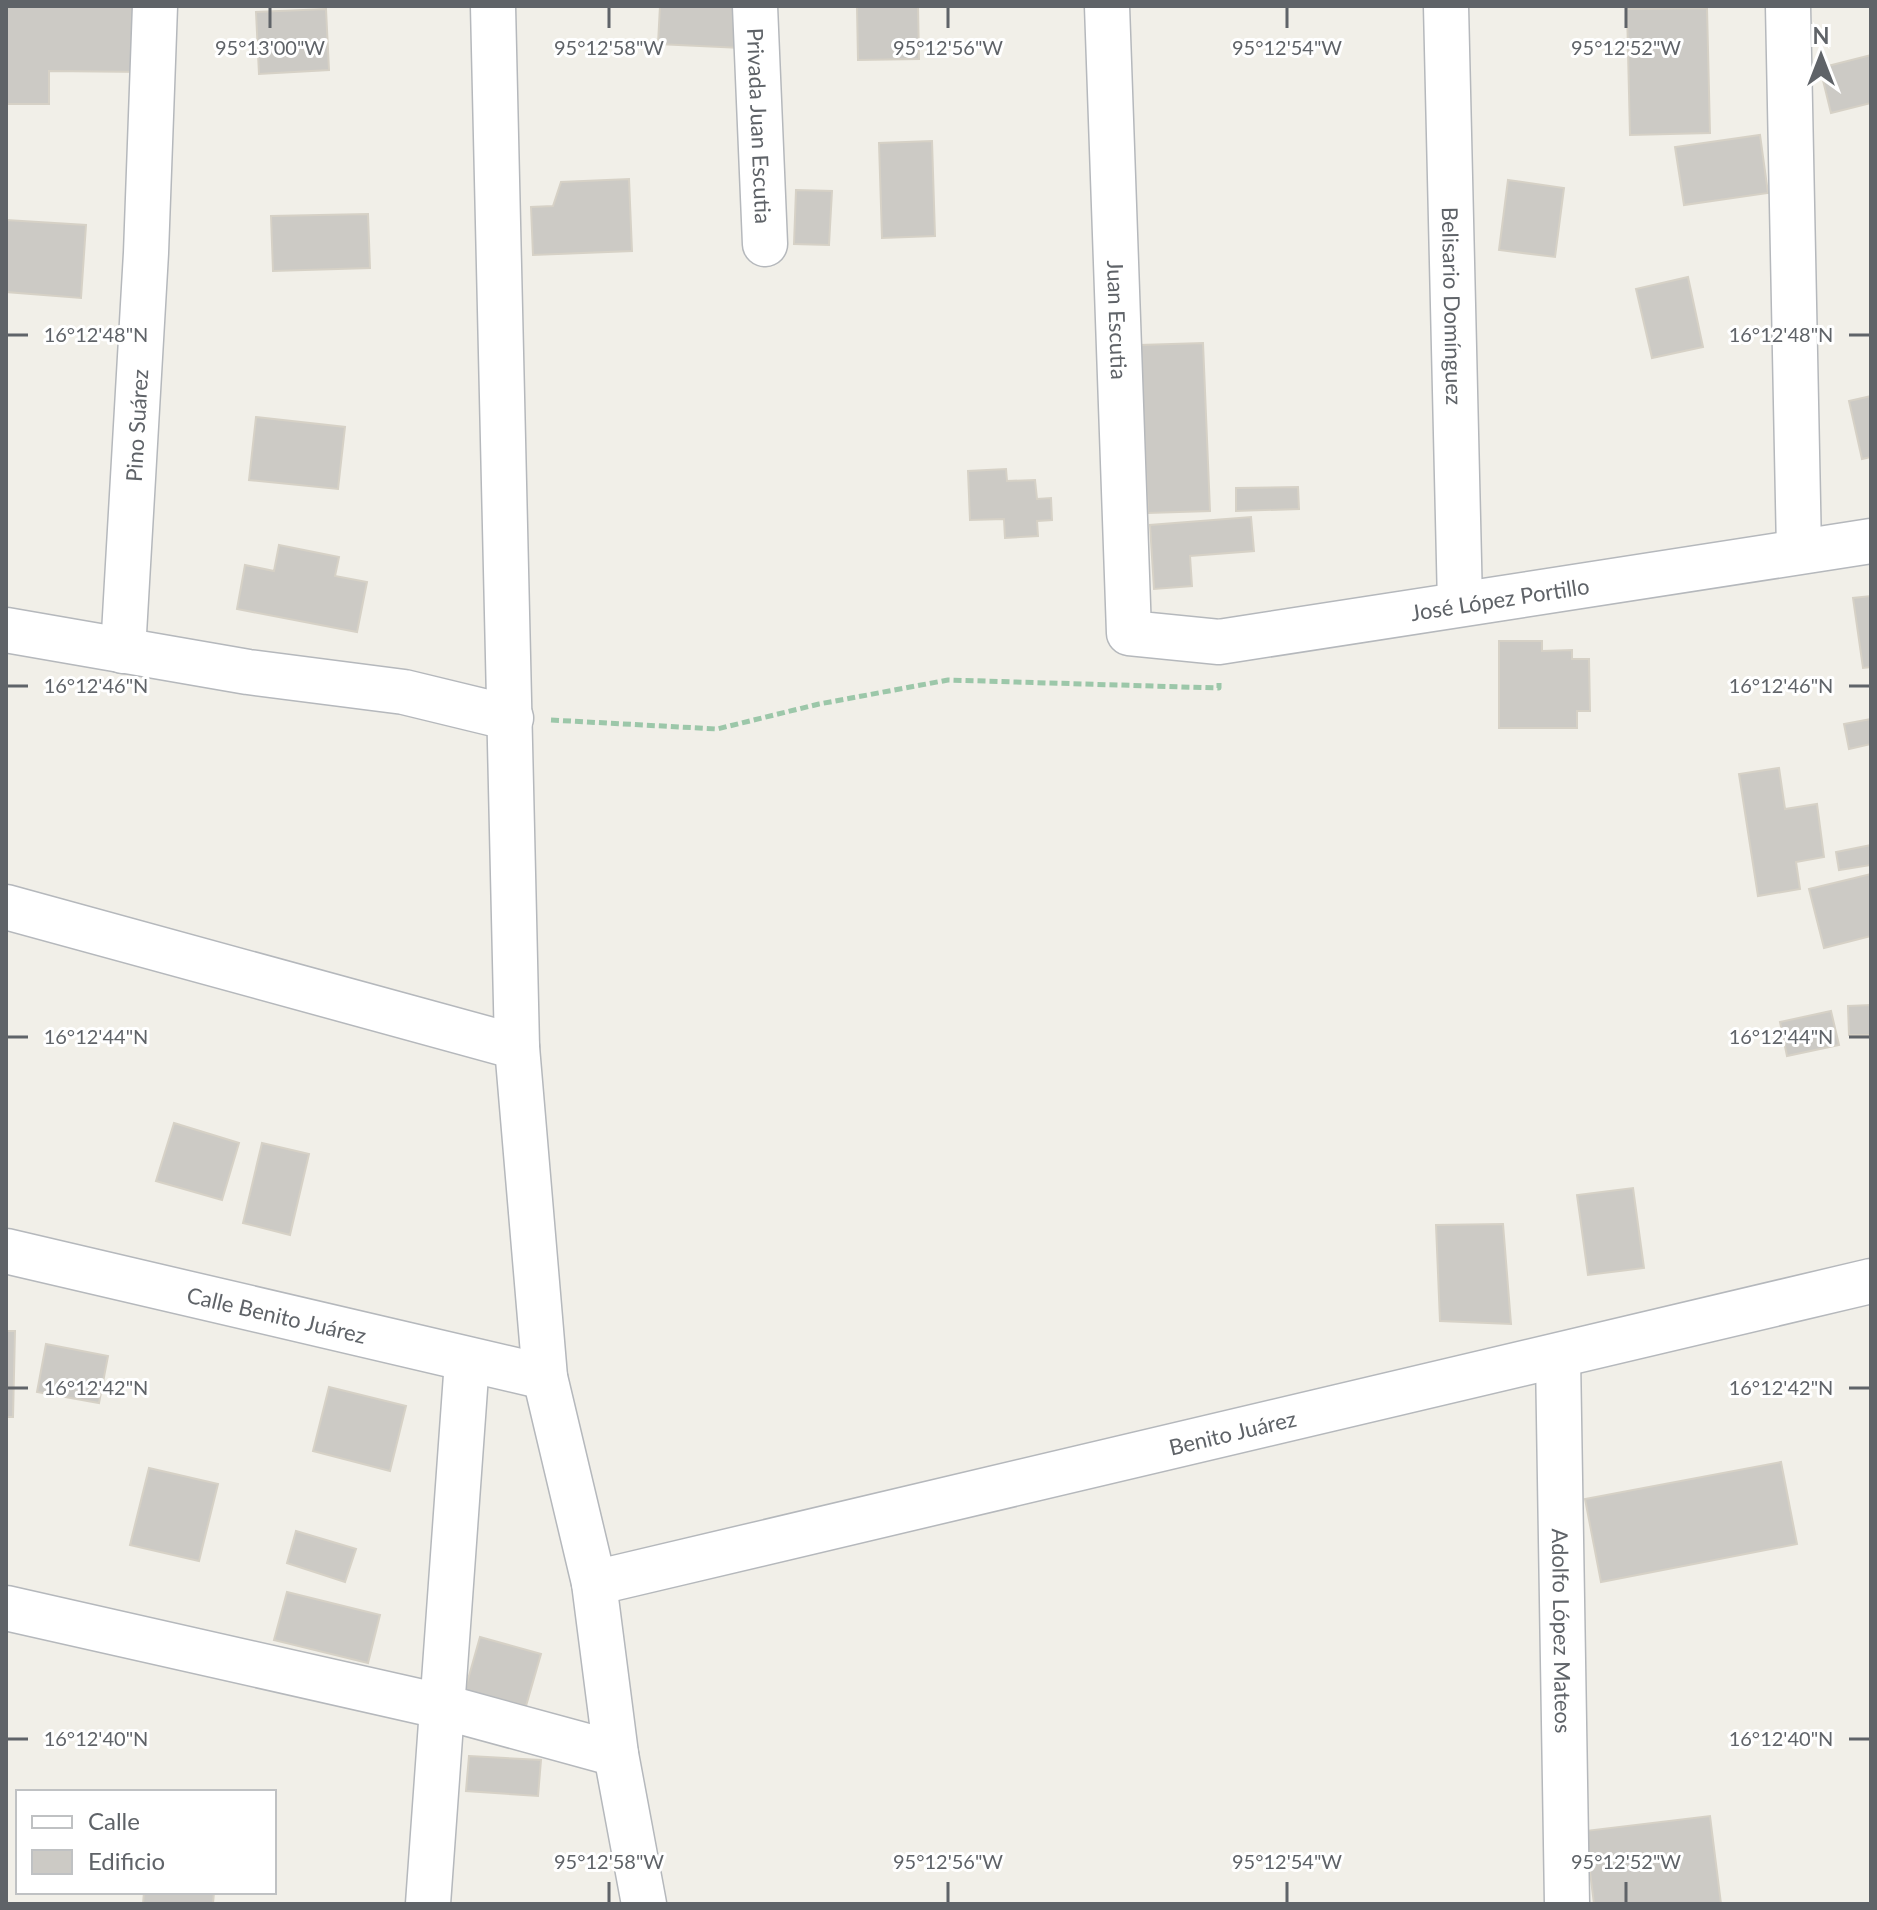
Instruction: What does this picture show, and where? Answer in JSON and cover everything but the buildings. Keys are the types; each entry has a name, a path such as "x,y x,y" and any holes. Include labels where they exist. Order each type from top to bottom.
{"street":[{"name":"Pino Suárez","path":"123,651 146,253 155,6"},
{"path":"493,6 517,1047 545,1377 594,1583 616,1754 644,1904"},
{"name":"Privada Juan Escutia","path":"755,6 765,244"},
{"name":"Juan Escutia","path":"1107,6 1129,633"},
{"name":"Belisario Domínguez","path":"1446,6 1460,604"},
{"path":"1788,6 1799,551"},
{"name":"José López Portillo","path":"1129,633 1219,642 1871,541"},
{"path":"6,630 248,672 404,692 511,718"},
{"path":"6,907 517,1047"},
{"name":"Calle Benito Juárez","path":"6,1251 545,1377"},
{"name":"Benito Juárez","path":"594,1583 1871,1281"},
{"name":"Adolfo López Mateos","path":"1558,1357 1567,1904"},
{"path":"428,1904 467,1361"},
{"path":"6,1608 444,1707 616,1754"}],"path":[{"path":"511,718 717,729 819,704 948,680 1219,688 1219,642"}]}
